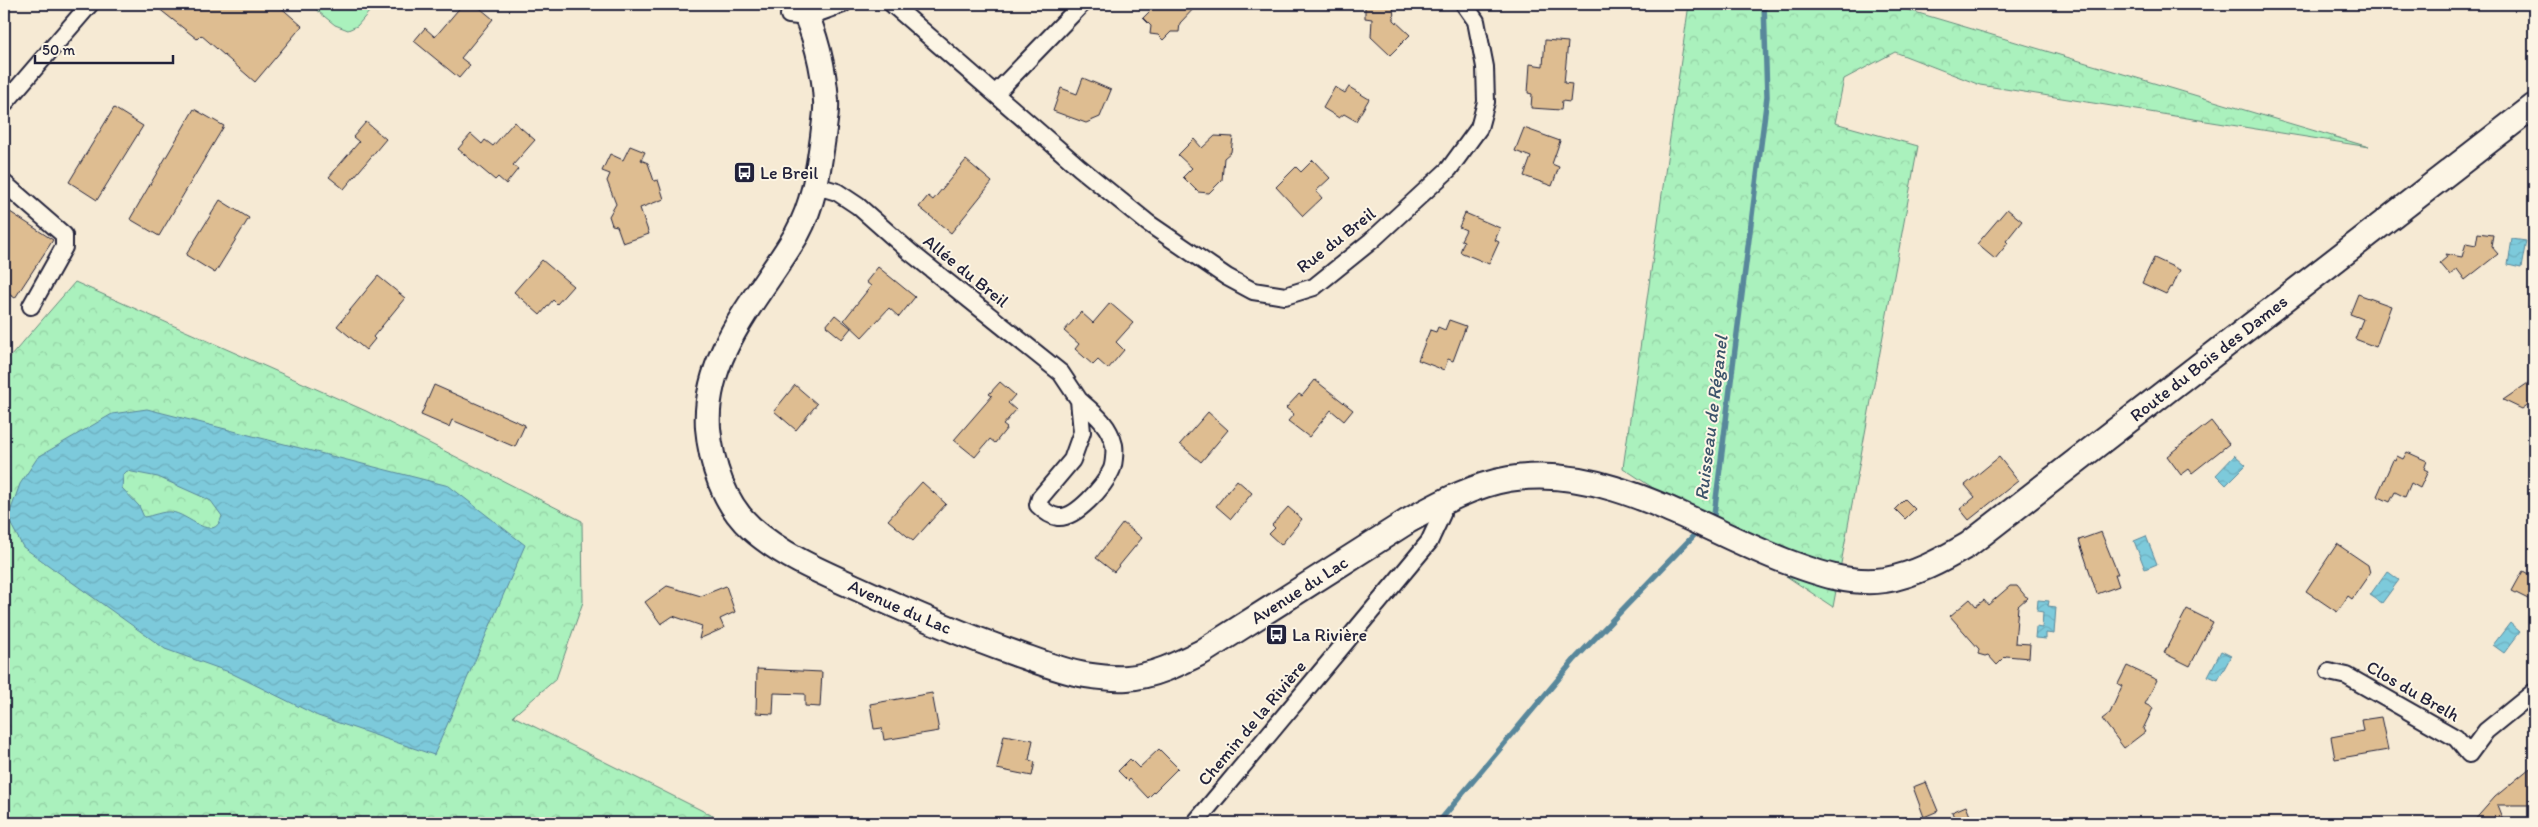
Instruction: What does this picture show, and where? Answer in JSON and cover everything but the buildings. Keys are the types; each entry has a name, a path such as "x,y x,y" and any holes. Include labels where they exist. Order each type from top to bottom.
{"street":[{"path":"4,104 90,4"},
{"path":"795,9 843,4"},
{"name":"Rue du Breil","path":"891,4 1080,168 1148,223 1236,282 1253,291 1284,296 1314,287 1371,242 1449,169 1479,128 1486,102 1485,66 1476,21 1464,4"},
{"path":"996,94 1082,4"},
{"name":"Avenue du Lac","path":"795,9 820,60 827,103 817,186 797,233 744,313 730,338 710,396 708,426 718,476 738,513 761,537 831,577 931,622 1083,675 1127,678 1171,668 1202,652 1408,521 1440,504"},
{"name":"Route du Bois des Dames","path":"1440,504 1486,485 1509,479 1532,477 1560,478 1596,484 1651,502 1801,567 1850,581 1884,580 1907,574 1937,563 1968,545 2534,106"},
{"path":"4,183 64,235 64,248 31,306"},
{"name":"Allée du Breil","path":"817,186 837,192 858,206 910,252 1061,373 1079,400 1102,419 1114,445 1112,470 1093,496 1073,513 1058,517 1046,512 1038,505 1040,498 1072,460 1082,432 1079,400"},
{"name":"Chemin de la Rivière","path":"1195,823 1429,542 1442,514 1440,504"},
{"name":"Clos du Brelh","path":"2329,672 2347,676 2456,738 2469,754 2486,730 2534,692"}],"green space":[{"path":"309,4 376,4 357,26 348,30 335,25"},
{"path":"1689,4 1888,4 2369,147 1980,85 1895,52 1844,79 1835,123 1918,146 1833,607 1623,468"},
{"path":"75,282 366,411 582,521 583,602 556,679 513,716 727,823 4,823 4,364"}],"water":[{"path":"2512,239 2526,241 2521,268 2508,265"},
{"path":"147,409 449,486 525,545 434,755 318,716 229,672 165,649 23,547 6,515 10,512 20,484 38,457 112,414","holes":["127,471 158,477 211,501 222,516 218,524 213,528 207,528 171,512 144,517 139,506 122,488 123,475"]},
{"path":"2235,455 2246,465 2226,485 2216,475"},
{"path":"2146,536 2157,564 2145,569 2134,541"},
{"path":"2387,571 2399,580 2382,603 2370,595"},
{"path":"2038,600 2049,601 2048,606 2056,607 2054,634 2046,633 2046,639 2035,638 2036,627 2042,628 2043,612 2037,611"},
{"path":"2510,623 2520,632 2504,653 2493,645"},
{"path":"2221,651 2231,656 2218,680 2208,676"}],"waterway":[{"name":"Ruisseau de Réganel","path":"1708,521 1714,515 1767,97 1764,4"},
{"name":"Ruisseau de Réganel","path":"1438,823 1575,659 1700,529"}],"place":[{"name":"Le Breil","path":"744,173"},
{"name":"La Rivière","path":"1276,635"}]}
